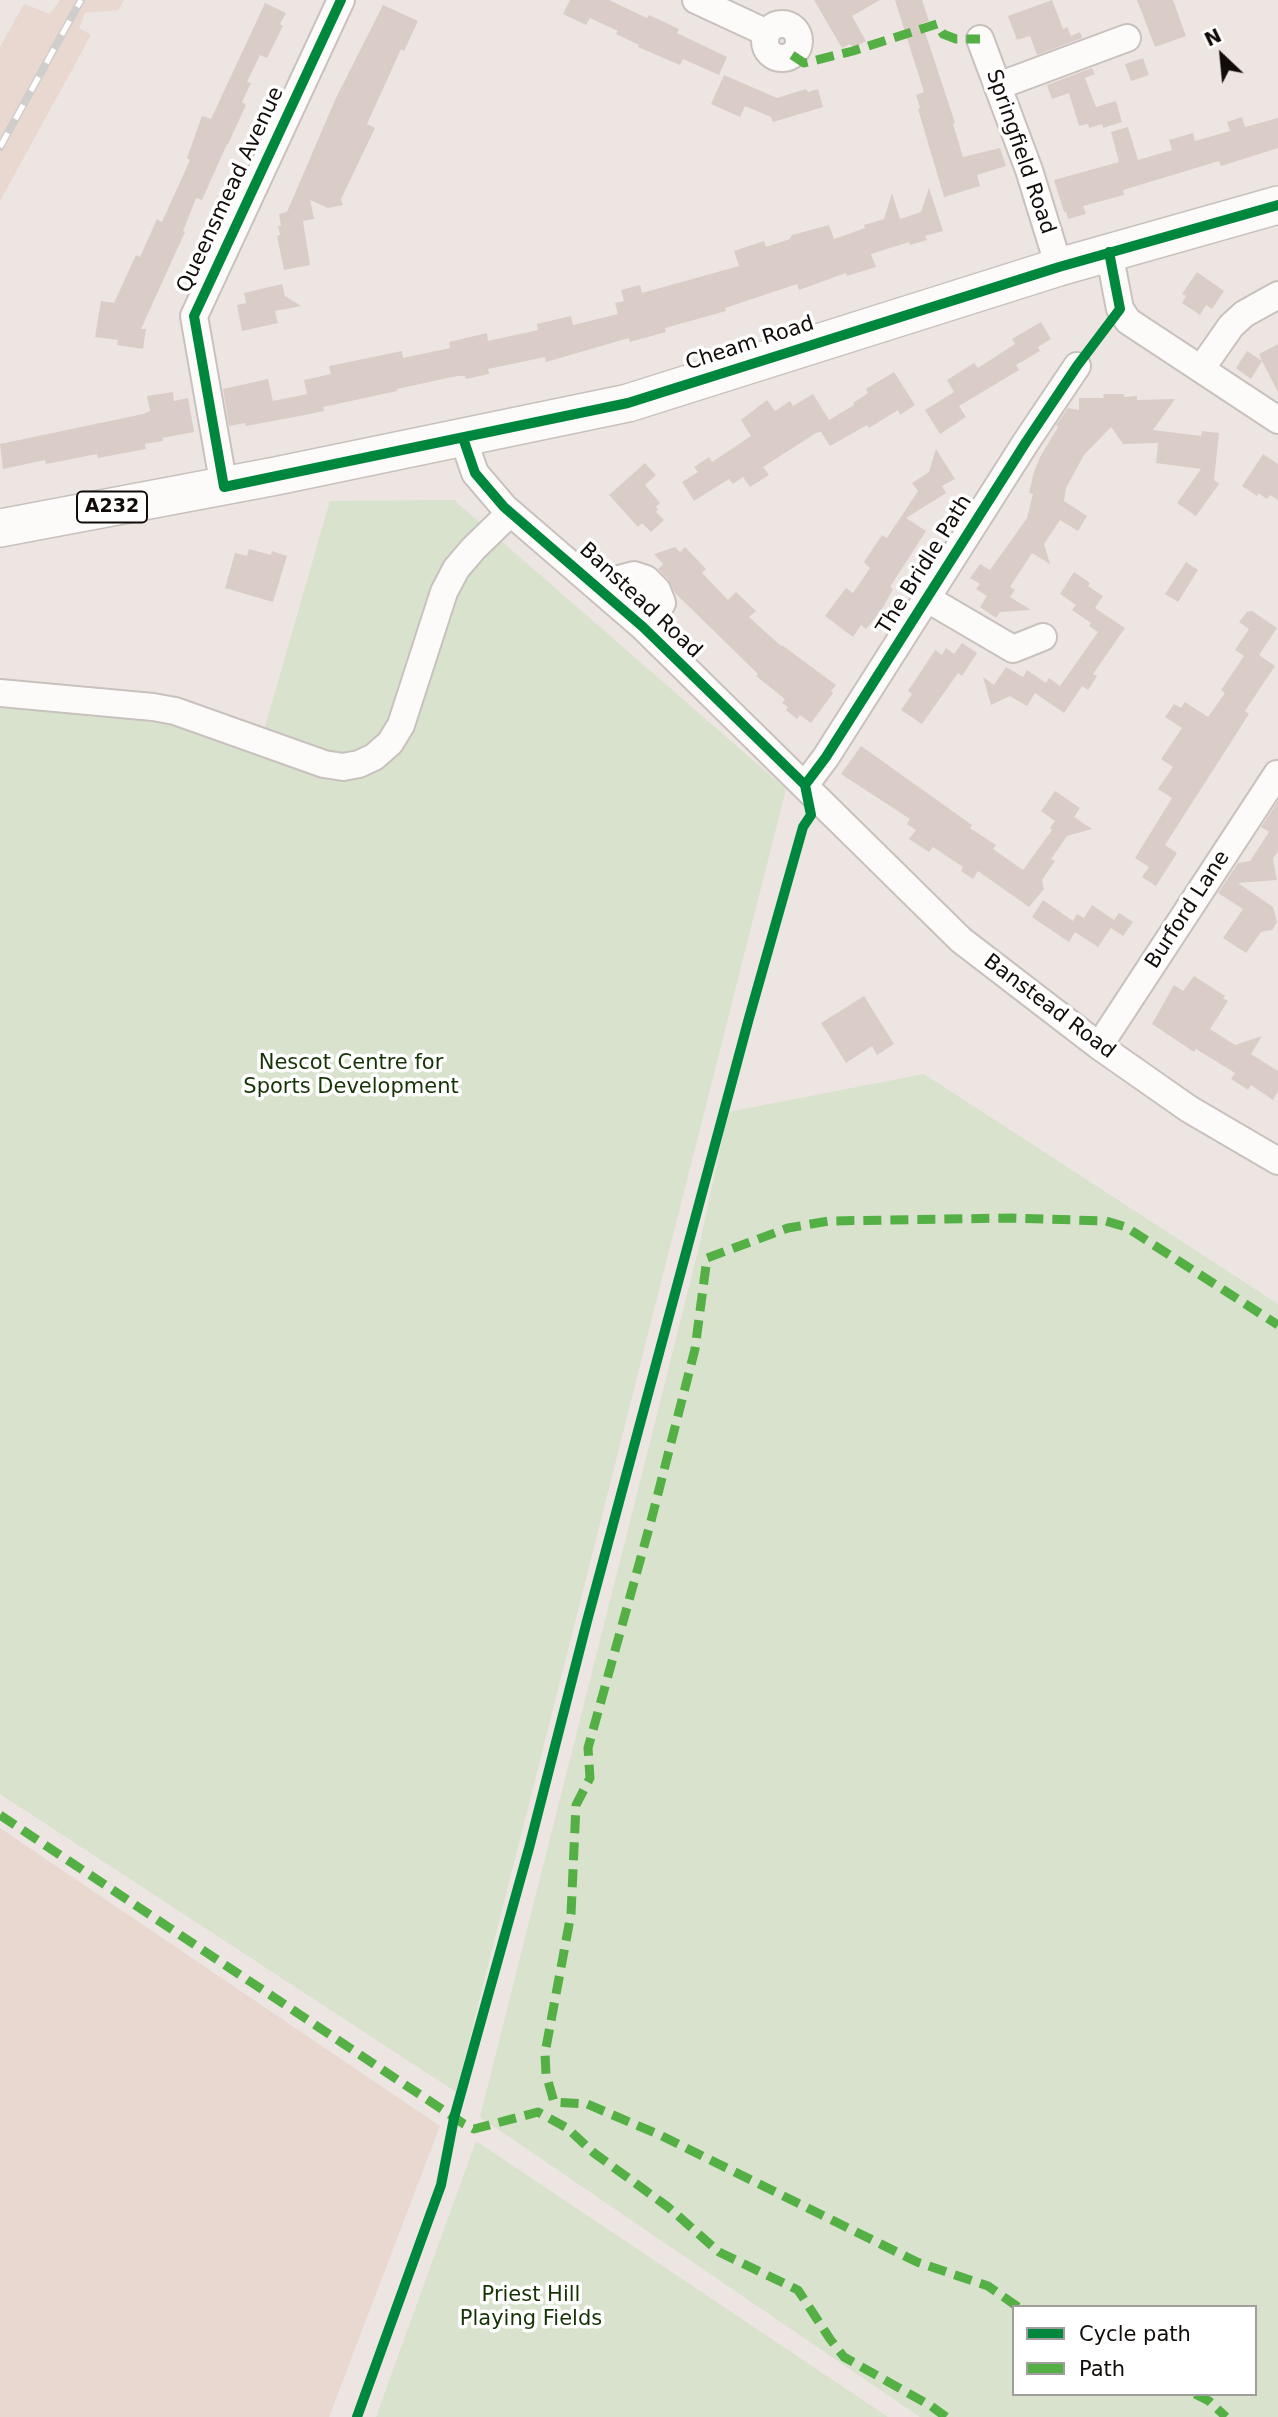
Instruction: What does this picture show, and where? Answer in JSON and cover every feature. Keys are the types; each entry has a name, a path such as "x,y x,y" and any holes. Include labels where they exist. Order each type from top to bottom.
{"highway":[{"name":"Cheam Road","path":"0,528 224,487 628,403 1059,267 1278,205"}],"street":[{"name":"Queensmead Avenue","path":"224,487 194,316 341,0"},
{"path":"696,0 766,33"},
{"path":"998,86 1127,38"},
{"name":"Springfield Road","path":"980,39 1029,170 1059,267"},
{"path":"1109,252 1120,309 1128,321 1278,420"},
{"path":"1201,369 1231,326 1244,314 1278,295"},
{"name":"The Bridle Path","path":"804,785 827,757 926,598 1077,366"},
{"name":"Banstead Road","path":"463,438 475,473 489,492 643,627 961,940 1099,1046 1189,1109 1278,1161"},
{"path":"0,693 153,707 176,712 324,764 343,767 359,764 374,757 390,743 401,725 444,592 456,569 510,513"},
{"path":"603,591 615,580 634,575 646,579 657,590 662,603 653,618 643,627"},
{"path":"926,598 1013,649 1043,637"},
{"name":"Burford Lane","path":"1099,1046 1278,774"}],"shaded area":[{"path":"60,0 124,0 118,10 85,13 79,28 91,35 0,201 0,47 24,4 50,14"},
{"path":"0,1828 440,2126 329,2417 0,2417"}],"green space":[{"name":"Nescot Centre for Sports Development","path":"454,500 786,789 456,2092 0,1794 0,701 263,734 330,501"},
{"path":"924,1074 1278,1304 1278,2417 920,2417 480,2117 698,1251 728,1112"},
{"name":"Priest Hill Playing Fields","path":"476,2141 888,2417 376,2417"}],"building":[{"path":"570,0 609,0 679,29 677,33 727,57 719,75 683,59 680,65 638,47 639,45 616,34 618,31 590,18 586,25 563,14"},
{"path":"814,0 880,0 852,16 866,41 853,48 850,44 842,48"},
{"path":"895,0 922,0 929,21 922,23 955,123 953,124 963,157 1000,148 1006,166 977,175 980,186 944,197 918,109 920,108 916,95 924,92"},
{"path":"1052,0 1063,29 1067,27 1071,36 1080,32 1082,38 1037,55 1030,36 1017,40 1008,16"},
{"path":"1137,0 1173,0 1186,36 1155,47"},
{"path":"265,3 286,13 280,24 283,26 267,58 260,55 247,82 251,83 242,102 246,105 202,200 196,198 183,231 185,232 141,329 146,329 143,349 117,345 118,340 95,337 101,301 114,303 136,255 140,257 157,219 162,222 190,160 187,158 202,116 211,119"},
{"path":"383,5 418,21 404,51 401,49 367,124 375,128 341,199 343,205 328,208 310,200 314,219 303,221 310,265 284,270 277,236 280,235 278,226 281,226 279,214 287,212 335,100"},
{"path":"1143,58 1149,75 1131,81 1125,64"},
{"path":"1092,68 1095,74 1085,78 1096,107 1116,101 1122,122 1103,128 1102,124 1089,128 1088,124 1079,126 1069,93 1052,99 1047,85"},
{"path":"724,75 777,98 806,89 808,92 818,89 823,107 773,122 771,117 745,106 740,117 711,104"},
{"path":"1242,117 1245,127 1278,118 1278,148 1221,166 1219,161 1123,190 1124,195 1083,206 1086,214 1068,219 1064,212 1054,180 1119,162 1111,132 1128,127 1138,160 1172,150 1169,140 1193,133 1195,141 1230,131 1227,122"},
{"path":"929,188 943,231 925,236 927,240 910,245 909,242 871,254 876,267 847,276 846,273 799,290 797,284 725,308 726,311 665,328 666,332 630,342 629,338 546,362 545,357 488,369 489,374 466,379 465,376 457,376 397,389 323,407 324,411 305,415 246,426 245,423 229,426 223,389 268,379 273,401 307,394 304,380 331,374 329,366 402,351 403,358 450,348 449,342 487,333 488,341 538,330 537,324 571,316 573,325 618,314 615,303 624,301 621,290 640,285 642,293 739,266 734,251 764,241 766,247 790,239 792,235 829,225 834,239 865,228 864,225 884,219 892,193 900,219 921,212"},
{"path":"1197,272 1224,291 1212,309 1206,305 1200,315 1182,303 1186,296 1182,294"},
{"path":"282,284 285,296 301,306 275,311 278,323 242,331 237,305 246,303 244,293"},
{"path":"1041,322 1051,339 1038,347 1040,351 1016,365 1019,370 959,406 966,417 940,434 925,410 954,392 947,380 974,363 978,368 1015,344 1012,339"},
{"path":"1278,344 1278,392 1259,354"},
{"path":"1247,351 1262,361 1251,379 1236,368"},
{"path":"894,372 915,405 900,415 898,410 869,428 867,425 830,446 821,432 816,433 763,467 769,475 750,487 743,477 733,484 729,479 694,501 682,482 698,472 694,467 709,457 712,462 751,436 741,420 767,400 775,411 790,401 793,406 813,394 829,420 854,405 853,403 868,393 866,389"},
{"path":"173,392 174,401 188,398 194,432 145,444 146,449 98,458 97,454 46,464 45,460 3,469 0,444 143,414 150,411 147,396"},
{"path":"1103,394 1137,396 1137,400 1175,399 1153,430 1201,436 1202,431 1219,433 1214,480 1219,484 1196,516 1177,503 1201,469 1156,463 1158,443 1123,444 1111,427 1084,455 1066,488 1064,501 1087,516 1078,531 1060,520 1044,544 1050,564 1032,553 1010,587 1015,590 1010,597 1031,610 1000,612 996,618 980,607 987,596 976,589 980,584 970,578 980,564 990,570 1027,518 1033,494 1029,493 1034,472 1058,427 1056,425 1068,408 1079,410 1079,398 1104,398"},
{"path":"936,449 955,479 942,486 946,493 906,518 926,531 890,587 893,589 881,611 866,629 861,625 853,637 825,616 846,588 853,593 870,568 864,562 882,535 887,538 918,491 912,483 929,472"},
{"path":"1263,454 1278,464 1278,500 1270,495 1267,499 1258,493 1257,496 1242,486"},
{"path":"645,463 656,475 645,485 660,503 656,512 664,520 651,532 642,523 638,527 609,495"},
{"path":"675,547 680,552 685,547 706,569 702,573 728,600 736,592 756,611 749,617 781,646 836,685 811,723 800,715 797,719 786,710 788,707 782,703 785,699 756,676 758,674 675,593 668,579 658,569 663,564 654,554"},
{"path":"249,549 271,555 272,551 287,556 273,602 225,588 235,553 247,556"},
{"path":"1186,562 1198,570 1178,602 1165,594"},
{"path":"1074,572 1103,596 1095,608 1125,628 1093,674 1097,676 1088,690 1082,686 1064,713 1035,693 1027,706 1010,696 991,705 983,677 994,685 1006,667 1023,677 1027,670 1046,683 1049,678 1060,686 1098,632 1089,626 1091,623 1072,610 1076,605 1060,594"},
{"path":"1252,611 1277,628 1259,655 1275,666 1245,711 1249,714 1165,845 1177,853 1156,886 1142,877 1149,867 1135,858 1172,798 1158,789 1173,767 1161,759 1182,728 1165,717 1174,704 1181,708 1185,702 1208,717 1225,693 1221,690 1244,656 1235,650 1249,629 1239,622 1247,612"},
{"path":"962,643 977,653 962,676 958,673 922,724 901,710 912,694 908,691 935,650 942,655 946,648 954,654"},
{"path":"861,746 972,825 970,828 996,845 993,849 1023,870 1052,830 1050,828 1055,821 1041,811 1055,791 1080,808 1074,817 1092,829 1067,836 1051,859 1055,861 1042,880 1044,889 1029,907 978,871 973,879 961,871 963,867 933,847 929,852 909,839 916,830 907,824 910,819 841,774"},
{"path":"1278,801 1278,851 1273,859 1277,880 1238,883 1273,907 1277,922 1272,930 1261,932 1246,953 1223,938 1243,909 1218,893 1238,863 1250,861 1269,832 1261,827"},
{"path":"1043,900 1073,921 1077,914 1084,918 1092,905 1114,920 1119,913 1133,922 1123,936 1111,928 1098,947 1075,932 1069,942 1032,917"},
{"path":"1194,976 1225,996 1223,998 1228,1001 1210,1029 1235,1045 1262,1036 1251,1054 1278,1071 1278,1091 1273,1100 1251,1085 1248,1090 1231,1079 1235,1073 1196,1049 1194,1052 1152,1024 1174,985 1183,991"},
{"path":"864,996 894,1044 877,1055 872,1046 846,1063 821,1023"}],"railway":[{"path":"0,147 81,0"}],"marked path":[{"path":"792,55 804,63 853,51 937,24 943,34 956,39 980,39"},
{"path":"1015,2305 988,2286 917,2262 660,2135 587,2104 554,2102 546,2074 545,2053 571,1914 576,1805 590,1778 588,1748 695,1349 707,1258 788,1228 829,1221 1012,1218 1106,1221 1126,1227 1278,1325"},
{"path":"0,1815 464,2124 474,2129 538,2112 567,2128 594,2153 668,2207 719,2252 798,2290 844,2357 946,2417"},
{"path":"1199,2396 1209,2401 1226,2417"}],"cycle path":[{"path":"341,0 194,316 224,487 628,403 1059,267 1278,205"},
{"path":"805,785 826,757 1026,442 1077,366 1120,309 1109,252"},
{"path":"463,438 475,473 504,507 643,627 805,785"},
{"path":"357,2417 441,2185 454,2118 529,1848 749,1018 803,827 811,815 805,785"}]}
